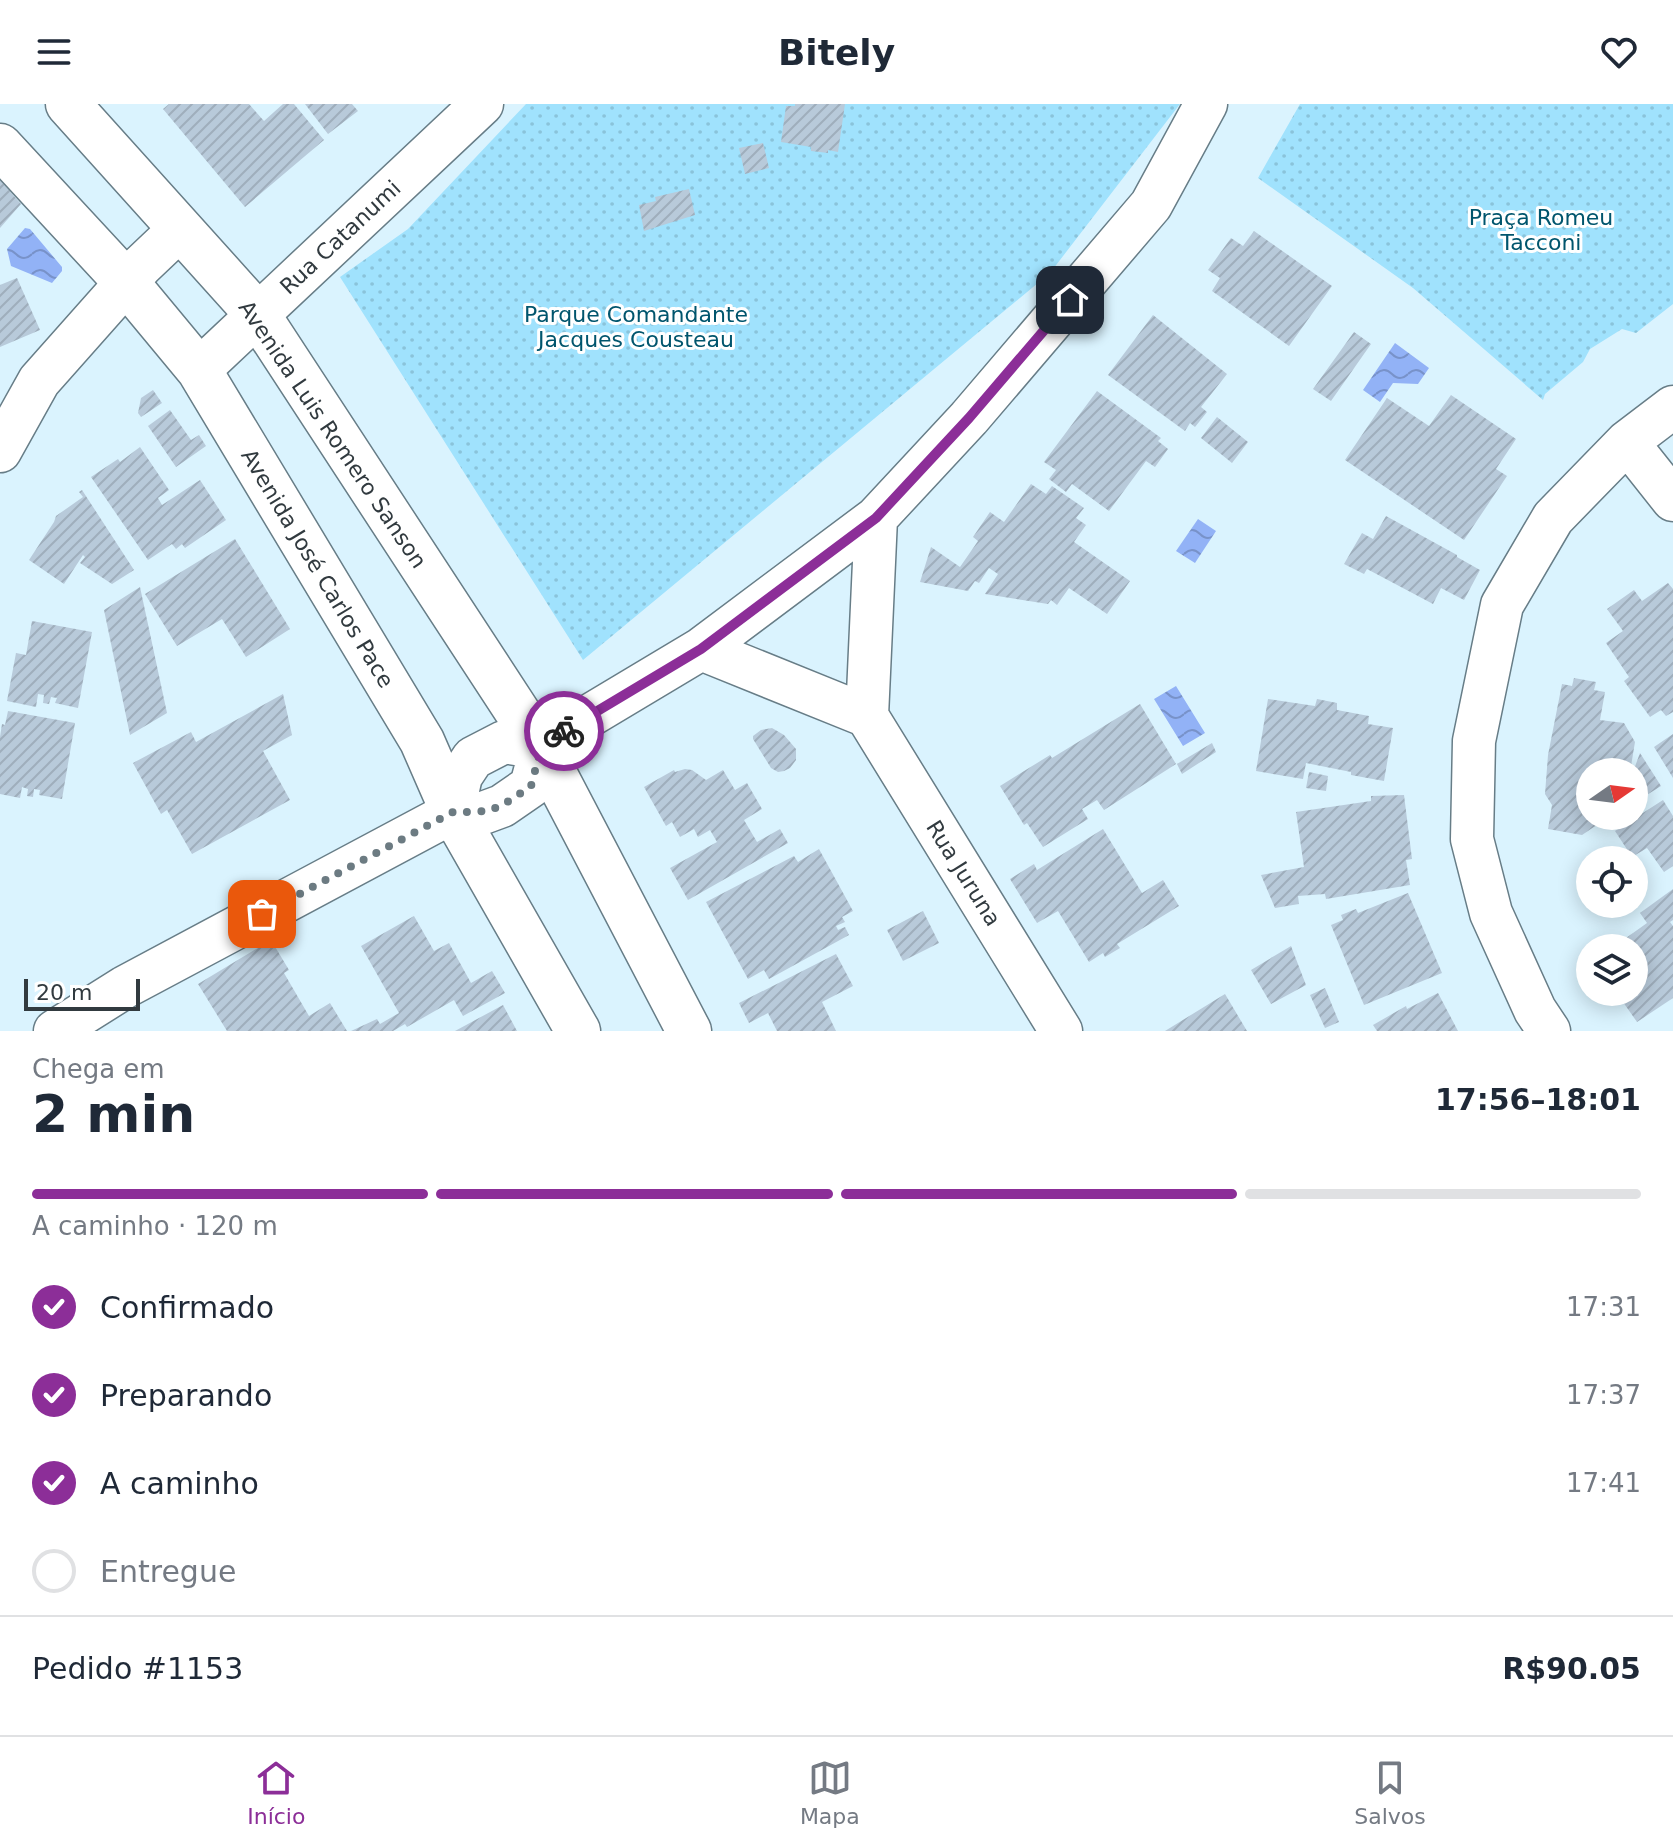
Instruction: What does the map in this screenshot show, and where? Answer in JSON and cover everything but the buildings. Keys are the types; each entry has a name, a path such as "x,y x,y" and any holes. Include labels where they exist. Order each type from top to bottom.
{"main road":[{"name":"Avenida Luis Romero Sanson","path":"68,104 258,315 541,748"},
{"name":"Avenida José Carlos Pace","path":"0,146 126,282 199,370 422,741 453,812 578,1031"},
{"path":"541,748 689,1031"}],"street":[{"name":"Rua Catanumi","path":"199,370 482,104"},
{"path":"55,1031 125,987 453,812 483,813 502,806 531,786 541,748 701,649 876,518 969,418 1151,205 1206,104"},
{"path":"0,451 39,381 126,282 180,229"},
{"path":"1549,1031 1535,1010 1491,913 1472,839 1474,741 1502,605 1553,518 1627,442 1673,407"},
{"path":"1627,442 1673,500"},
{"path":"701,649 867,716 876,518"},
{"name":"Rua Juruna","path":"867,716 1061,1031"},
{"path":"453,812 461,776 473,758 504,742 541,748"}],"green space":[{"name":"Parque Comandante Jacques Cousteau","path":"526,104 1180,104 1050,273 583,660 340,277 408,229"},
{"name":"Praça Romeu Tacconi","path":"1300,104 1673,104 1673,304 1636,333 1622,329 1590,349 1583,362 1545,394 1543,400 1413,288 1258,178"}],"water":[{"path":"25,228 30,229 62,267 52,283 11,266 7,249"},
{"path":"1395,343 1429,368 1418,384 1393,383 1380,402 1363,390"},
{"path":"1198,519 1216,531 1195,563 1176,551"},
{"path":"1176,686 1205,733 1183,746 1154,699"}],"way so far":[{"path":"262,914 453,812 483,813 502,806 531,786 541,748 564,731"}],"route":[{"path":"564,731 701,649 876,518 969,418 1070,300"}]}
